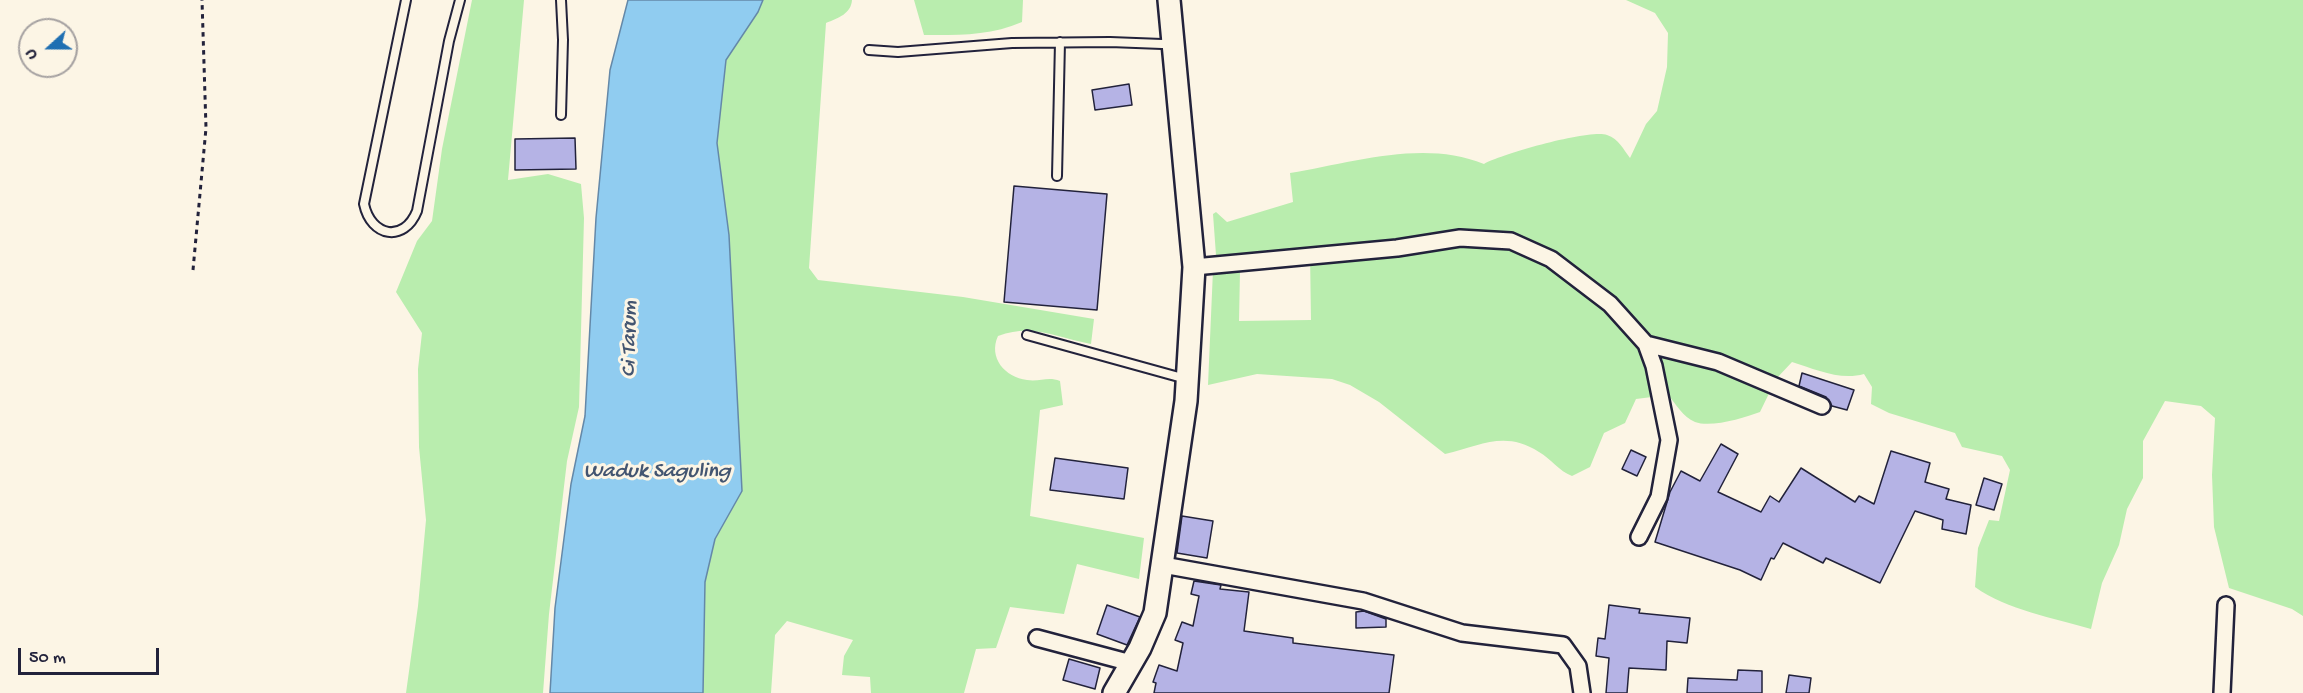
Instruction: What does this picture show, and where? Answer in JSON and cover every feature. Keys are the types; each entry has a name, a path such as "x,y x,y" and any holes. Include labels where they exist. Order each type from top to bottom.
{"street":[{"path":"1114,693 1155,613 1187,380 1194,267 1169,0"},
{"path":"1194,267 1397,248 1460,238 1511,241 1551,259 1610,304 1646,344 1654,366 1669,440 1659,498 1639,537"},
{"path":"1646,344 1718,362 1822,406"},
{"path":"1163,566 1363,601 1462,633 1563,645 1578,666 1582,693"},
{"path":"2222,693 2226,604"},
{"path":"1037,638 1131,663"}],"lane":[{"path":"406,0 364,204 370,223 375,229 389,232 402,230 412,223 417,211 449,41 460,0"},
{"path":"561,0 563,40 561,115"},
{"path":"869,50 898,52 1060,42 1162,44 1173,42"},
{"path":"1057,176 1060,42"},
{"path":"1028,335 1187,380"}],"path":[{"path":"193,270 206,128 202,0"}],"green space":[{"path":"472,0 524,0 508,180 548,174 581,184 584,218 579,407 567,461 549,614 543,693 406,693 418,606 426,520 419,447 418,369 422,333 396,292 417,241 432,221 442,149"},
{"path":"763,0 852,0 846,12 826,23 809,268 818,280 963,297 1094,319 1091,344 1034,331 1011,332 998,336 995,352 1001,365 1012,375 1027,380 1060,381 1063,405 1040,410 1030,516 1144,538 1139,579 1077,564 1064,614 1010,607 996,648 976,649 964,693 871,693 870,677 842,675 844,656 853,640 787,621 775,635 771,693 703,693 705,582 715,539 742,491 729,235 717,143 726,60 758,12"},
{"path":"914,0 1023,0 1022,22 986,32 962,35 924,35"},
{"path":"1626,0 2303,0 2303,616 2292,609 2229,588 2214,527 2212,475 2215,418 2201,406 2165,401 2143,441 2143,478 2127,509 2119,545 2102,583 2091,629 2001,602 1975,587 1978,548 1989,520 1999,521 2010,470 2002,456 1962,447 1955,433 1889,413 1871,404 1872,387 1864,374 1837,375 1792,362 1776,379 1760,412 1710,424 1691,420 1683,414 1668,395 1636,399 1625,423 1604,433 1590,467 1572,476 1539,452 1515,442 1492,442 1445,454 1379,402 1350,385 1332,379 1257,374 1208,385 1213,270 1240,271 1239,321 1311,320 1310,252 1216,255 1213,214 1216,212 1227,222 1293,202 1290,173 1387,155 1437,153 1484,164 1508,154 1565,139 1597,134 1615,139 1630,158 1646,124 1657,111 1667,67 1668,33 1655,13"}],"water":[{"name":"Waduk Saguling","path":"628,0 763,0 758,12 726,60 717,143 729,235 742,491 715,539 705,582 703,693 550,693 555,608 571,484 585,416 596,218 610,70"}],"building":[{"path":"1129,84 1132,105 1095,110 1092,90"},
{"path":"575,138 576,169 515,170 515,139"},
{"path":"1014,186 1107,194 1097,310 1004,302"},
{"path":"1802,373 1854,390 1847,410 1832,406 1826,397 1799,386"},
{"path":"1721,444 1738,454 1718,492 1761,512 1770,496 1779,502 1801,468 1855,502 1859,496 1874,504 1891,451 1930,463 1925,482 1949,489 1946,499 1971,505 1966,534 1942,529 1943,520 1915,511 1880,583 1826,558 1823,563 1783,543 1774,559 1771,558 1761,580 1740,570 1655,542 1670,492 1681,471 1700,481"},
{"path":"1631,450 1646,457 1637,476 1622,469"},
{"path":"1055,458 1128,468 1124,499 1050,490"},
{"path":"1984,478 2002,484 1994,510 1976,505"},
{"path":"1182,516 1213,521 1207,558 1177,553"},
{"path":"1194,581 1221,585 1220,589 1249,592 1244,631 1293,638 1293,643 1394,655 1389,693 1154,693 1156,683 1153,682 1159,665 1177,671 1183,643 1175,640 1182,622 1193,626 1199,596 1191,594"},
{"path":"1107,605 1140,617 1127,645 1097,634"},
{"path":"1609,605 1640,609 1639,613 1690,618 1687,643 1667,641 1666,670 1629,668 1627,693 1606,693 1609,658 1596,656 1598,638 1605,639"},
{"path":"1364,611 1386,619 1386,627 1356,628 1356,612"},
{"path":"1069,659 1100,668 1095,689 1063,680"},
{"path":"1738,670 1762,671 1762,693 1687,693 1688,678 1737,680"},
{"path":"1789,675 1811,678 1809,693 1786,693"}],"water label":[{"name":"Ci Tarum","path":"631,339"}]}
